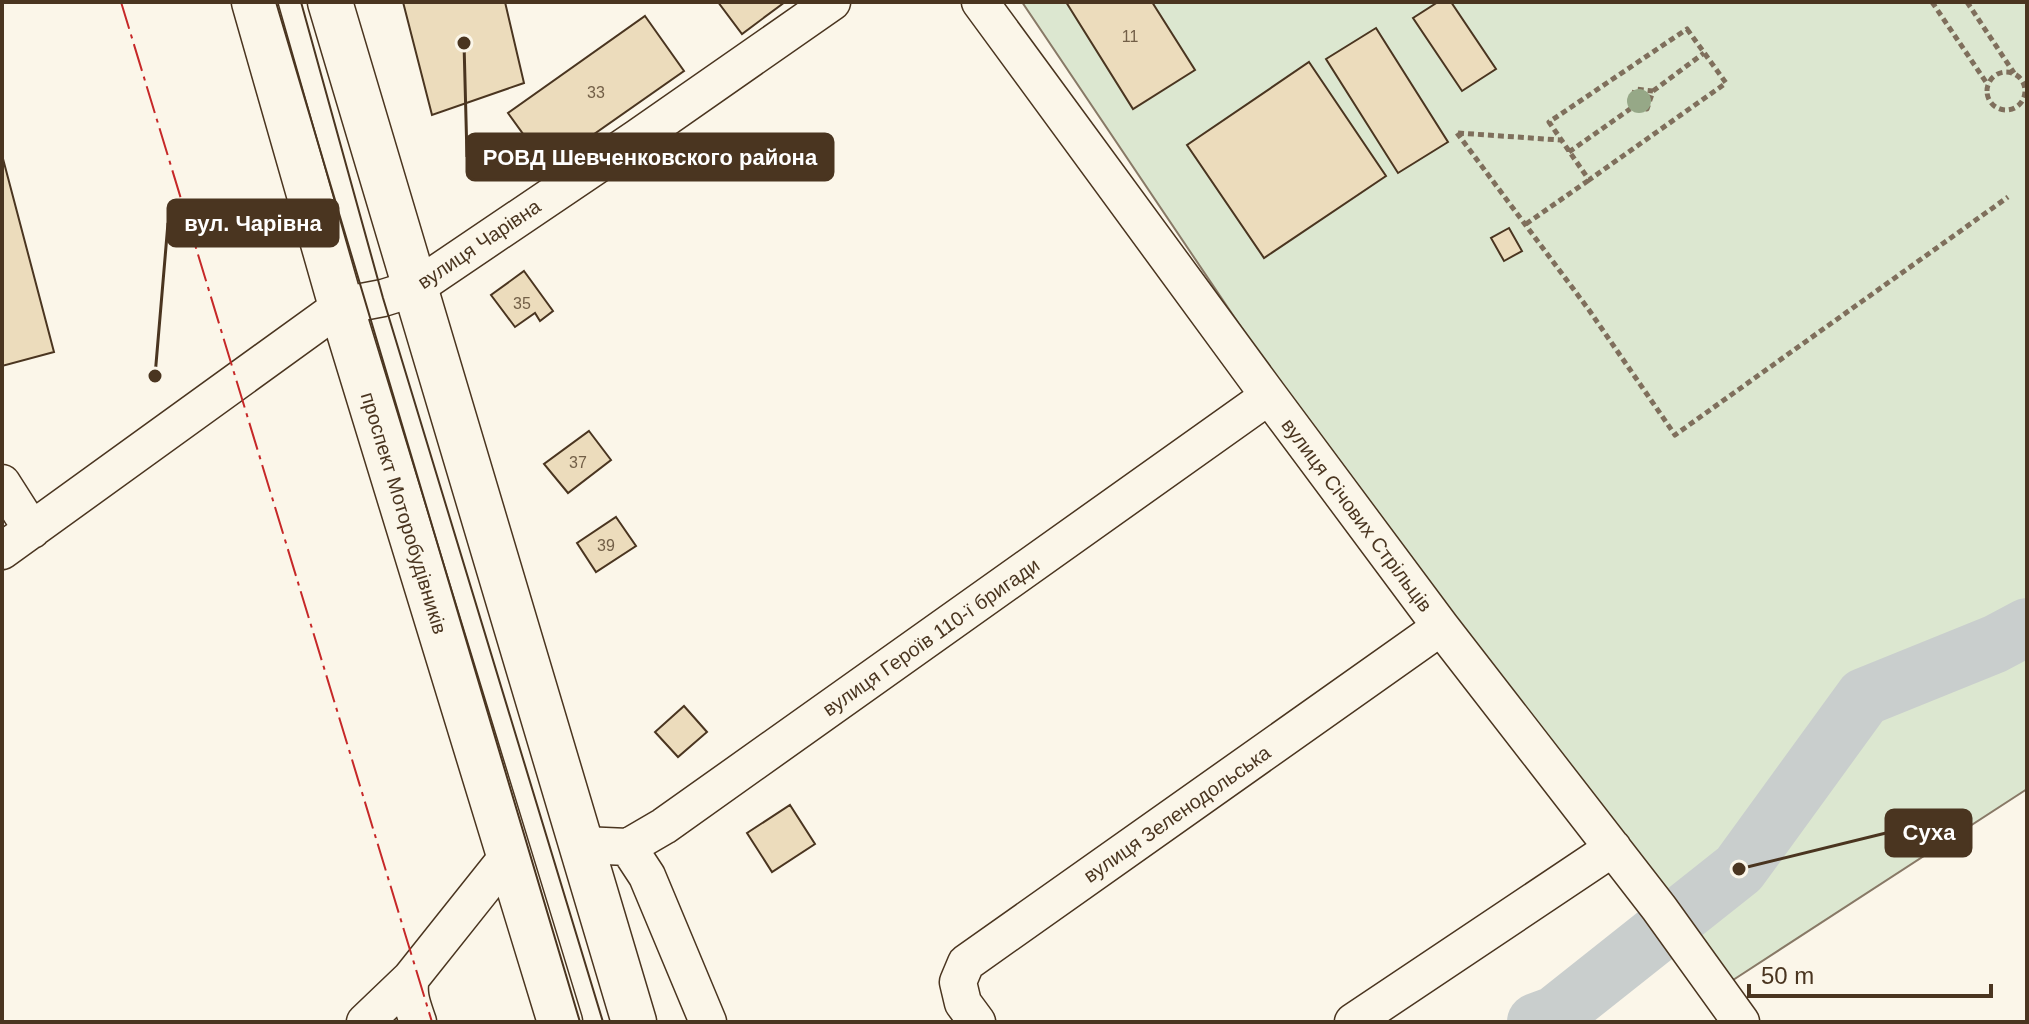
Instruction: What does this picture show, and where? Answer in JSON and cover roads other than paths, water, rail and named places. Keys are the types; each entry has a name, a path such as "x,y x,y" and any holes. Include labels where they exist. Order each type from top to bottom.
{"main road":[{"name":"проспект Моторобудівників","path":"254,2 341,306 560,1022"},
{"path":"330,2 634,1022"}],"street":[{"name":"вулиця Чарівна","path":"2,551 341,306 415,288 832,2"},
{"name":"вулиця Січових Стрільців","path":"980,2 1441,627 1659,908 1741,1022"},
{"name":"вулиця Героїв 110-ї бригади","path":"628,847 664,826 1269,396"},
{"path":"2,483 32,530"},
{"name":"вулиця Зеленодольська","path":"977,1022 963,1003 958,982 966,963 1441,627"},
{"path":"582,845 628,847 647,876 708,1022"},
{"path":"1353,1022 1613,848"},
{"path":"365,1022 411,978 509,855"},
{"path":"411,978 409,997 418,1022"}],"waterway":[{"path":"1536,1022 1555,1015 1739,869 1864,697 1995,644 2027,627"}],"tram line":[{"path":"276,2 580,1022"},
{"path":"301,2 383,298 603,1022"}],"place":[{"name":"РОВД Шевченковского района","path":"464,43"},
{"name":"вул. Чарівна","path":"155,376"},
{"name":"Суха","path":"1739,869"}]}
